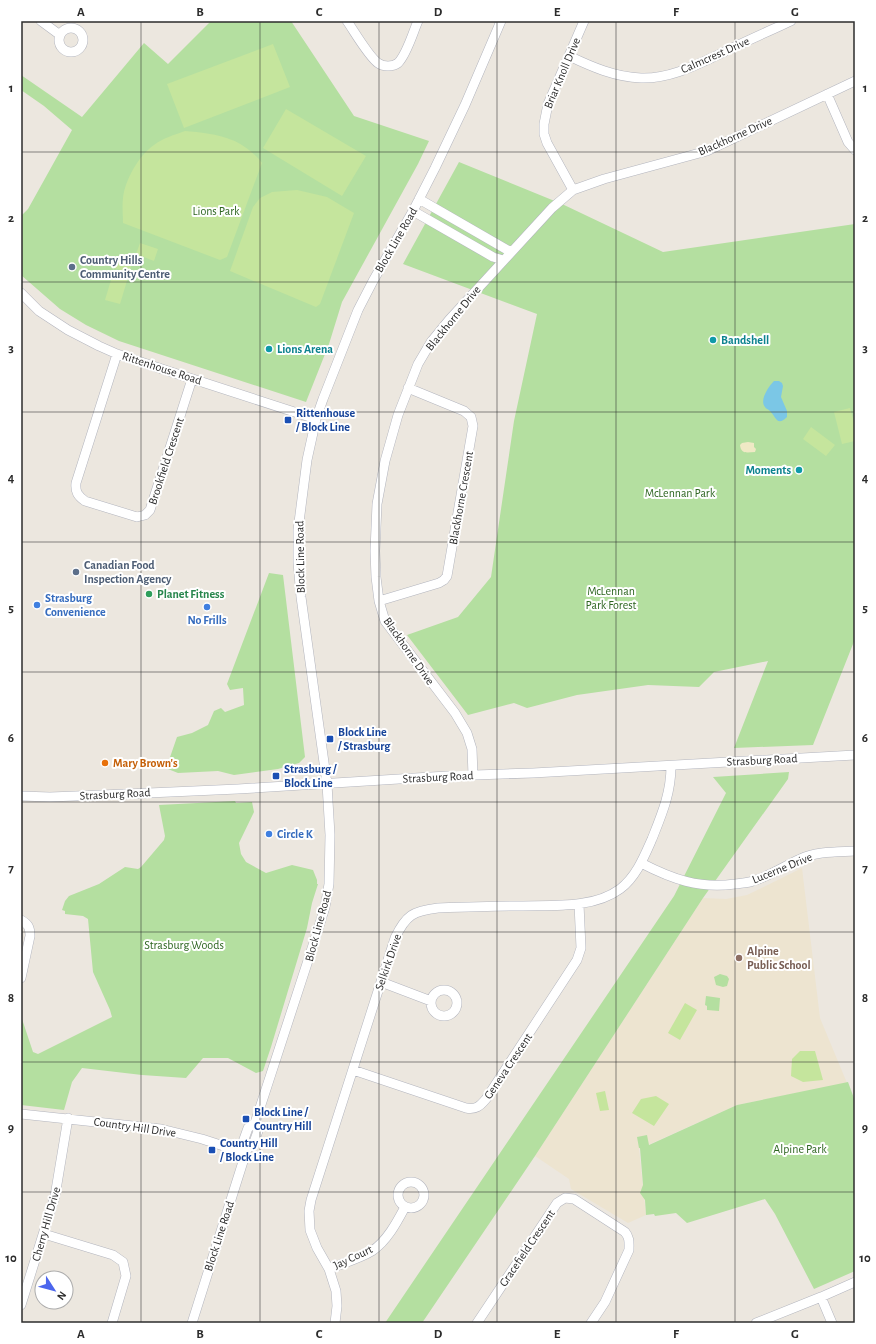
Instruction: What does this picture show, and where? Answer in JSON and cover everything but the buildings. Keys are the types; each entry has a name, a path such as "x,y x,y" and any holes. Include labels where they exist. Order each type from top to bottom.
{"street":[{"path":"41,21 60,35"},
{"path":"347,21 374,60 381,66 385,66 398,63 418,21"},
{"name":"Block Line Road","path":"192,1323 246,1151 253,1145 258,1131 255,1123 325,907 329,884 330,835 327,784 301,597 298,562 298,530 307,460 316,419 358,310 419,199 465,105 501,21"},
{"name":"Briar Knoll Drive","path":"573,190 547,143 544,134 544,124 548,104 584,21"},
{"name":"Calmcrest Drive","path":"569,56 598,69 620,75 642,78 661,76 682,71 791,21"},
{"name":"Blackhorne Drive","path":"473,775 472,749 467,733 455,713 385,621 379,601 375,551 377,504 392,434 418,364 431,342 449,320 552,208 573,190 604,179 707,151 855,81"},
{"path":"827,94 848,142 855,150"},
{"path":"419,199 511,252"},
{"path":"413,211 493,257 503,260"},
{"name":"Rittenhouse Road","path":"21,293 39,311 68,330 117,354 316,419"},
{"name":"Brookfield Crescent","path":"117,354 76,483 78,496 85,501 137,517 145,515 150,510 192,378"},
{"name":"Blackhorne Crescent","path":"379,601 439,583 444,580 446,576 473,426 471,417 464,411 408,388"},
{"name":"Strasburg Road","path":"21,796 50,797 126,794 855,755"},
{"name":"Selkirk Drive","path":"335,1323 336,1291 329,1269 317,1248 310,1230 309,1211 311,1200 395,938 400,928 412,914 422,910 438,908 579,904 608,896 620,889 632,878 641,863 666,803 671,779 671,766"},
{"name":"Lucerne Drive","path":"641,863 686,882 705,885 727,885 752,882 778,871 801,858 818,853 855,851"},
{"name":"Geneva Crescent","path":"353,1070 466,1108 477,1108 482,1104 577,960 581,948 579,904"},
{"path":"21,920 27,924 30,929 30,936 21,978"},
{"path":"381,982 431,1001"},
{"name":"Country Hill Drive","path":"21,1114 161,1129 246,1151"},
{"name":"Cherry Hill Drive","path":"21,1305 56,1196 68,1118"},
{"name":"Gracefield Crescent","path":"476,1323 558,1203 565,1198 574,1199 625,1232 629,1242 629,1250 605,1302 591,1323"},
{"name":"Jay Court","path":"329,1269 373,1250 388,1234 406,1207"},
{"path":"44,1234 114,1255 122,1262 126,1276 112,1323"},
{"path":"756,1323 855,1282"},
{"path":"821,1297 832,1323"}],"shaded area":[{"name":"Alpine Public School","path":"802,868 820,1018 847,1083 737,1105 639,1149 646,1215 628,1223 571,1189 569,1179 535,1156 703,898 726,899 747,895"}],"green space":[{"name":"Lions Park","path":"211,21 291,21 354,116 429,141 418,164 342,302 329,344 306,402 119,341 86,325 60,309 21,275 21,216 28,209 72,130 44,106 21,90 21,75 82,117 144,43 168,64"},
{"path":"273,44 290,87 184,128 167,84"},
{"path":"286,109 366,156 342,196 263,148"},
{"path":"185,131 227,138 244,146 262,163 227,257 220,260 123,223 124,191 138,161 148,149 157,143"},
{"name":"McLennan Park","path":"459,162 562,204 663,252 855,224 855,639 813,745 734,748 768,661 714,672 699,687 648,685 577,695 527,708 514,703 468,715 407,635 458,617 491,577 514,421 537,314 403,264"},
{"path":"297,190 327,197 354,213 320,304 316,307 230,271 253,207 260,198 272,192"},
{"path":"140,243 158,249 154,261 136,254"},
{"path":"117,259 132,263 129,273 114,268"},
{"path":"114,270 129,274 120,304 105,300"},
{"path":"850,408 855,426 855,441 842,444 834,412"},
{"path":"811,427 835,445 826,456 803,439"},
{"path":"269,573 283,575 305,757 299,763 278,769 234,775 218,771 178,773 168,769 168,763 177,737 192,733 208,725 214,711 221,708 225,712 244,705 243,688 230,690 227,684"},
{"path":"789,772 788,779 703,898 535,1156 422,1323 385,1323 674,896 726,793 713,777"},
{"name":"Strasburg Woods","path":"235,801 236,803 252,802 254,812 239,843 241,854 246,862 266,873 292,865 313,870 318,884 312,903 307,928 263,1071 256,1073 228,1058 203,1058 186,1078 142,1075 82,1068 72,1082 64,1110 21,1105 21,1016 33,1052 38,1054 112,1017 93,972 88,919 83,916 65,914 65,911 62,910 65,901 69,896 99,884 125,867 138,869 141,867 164,840 165,836 159,805"},
{"path":"720,974 727,976 729,979 727,986 723,987 716,985 714,977"},
{"path":"706,996 720,998 719,1011 707,1010 707,1006 705,1005"},
{"path":"685,1003 697,1010 680,1040 668,1033"},
{"path":"800,1051 815,1051 823,1080 803,1082 791,1076 792,1059"},
{"name":"Alpine Park","path":"848,1082 855,1101 855,1271 814,1289 775,1214 765,1199 687,1223 676,1213 655,1216 654,1214 646,1215 645,1200 640,1193 643,1185 640,1148 637,1137 647,1135 649,1145 737,1105"},
{"path":"605,1091 609,1110 600,1111 596,1093"},
{"path":"656,1096 669,1104 654,1126 632,1113 641,1099"}],"sand":[{"path":"748,442 754,443 754,447 756,449 755,452 743,452 740,445"}],"water":[{"path":"774,381 779,381 783,386 781,397 787,411 787,417 781,421 777,420 763,404 765,393"}],"place":[{"name":"Country Hills Community Centre","path":"72,267"},
{"name":"Bandshell","path":"713,340"},
{"name":"Lions Arena","path":"269,349"},
{"name":"Rittenhouse / Block Line","path":"288,420"},
{"name":"Moments","path":"799,470"},
{"name":"Canadian Food Inspection Agency","path":"76,572"},
{"name":"Planet Fitness","path":"149,594"},
{"name":"Strasburg Convenience","path":"37,605"},
{"name":"No Frills","path":"207,607"},
{"name":"Block Line / Strasburg","path":"330,739"},
{"name":"Mary Brown's","path":"105,763"},
{"name":"Strasburg / Block Line","path":"276,776"},
{"name":"Circle K","path":"269,834"},
{"name":"Alpine Public School","path":"739,958"},
{"name":"Block Line / Country Hill","path":"246,1119"},
{"name":"Country Hill / Block Line","path":"212,1150"}],"park label":[{"name":"McLennan Park Forest","path":"611,598"}]}
